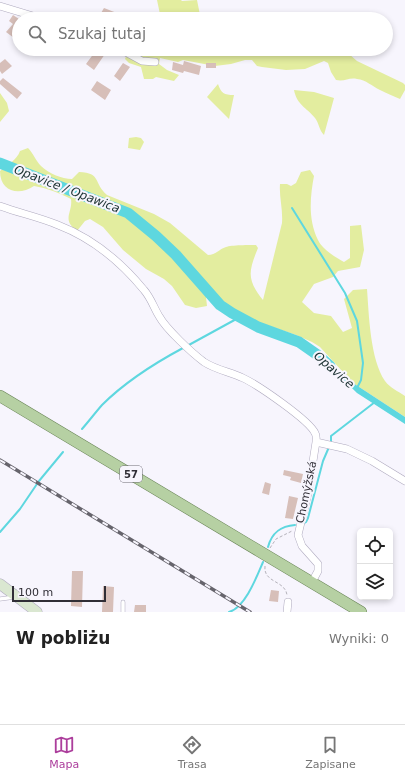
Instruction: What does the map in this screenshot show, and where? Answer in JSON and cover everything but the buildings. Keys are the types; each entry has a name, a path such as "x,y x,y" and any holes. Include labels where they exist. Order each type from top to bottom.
{"main road":[{"name":"57","path":"0,396 361,612"},
{"path":"0,584 37,612"}],"street":[{"path":"0,6 20,12"},
{"path":"133,56 142,61 155,62"},
{"path":"0,206 57,225 76,233 100,247 144,290 152,300 163,321 189,348 208,364 245,378 289,408 313,429 316,436 316,442 347,448 405,481"},
{"name":"Chomýžská","path":"312,582 318,571 318,564 300,543 298,529 308,493 316,442"},
{"path":"287,612 288,602"}],"lane":[{"path":"0,600 17,597"},
{"path":"122,612 123,602"}],"path":[{"path":"270,548 276,539 298,529"},
{"path":"265,563 264,569 267,577 284,586 287,593 288,602"}],"green space":[{"path":"157,0 197,0 199,12 160,12"},
{"path":"126,56 351,56 357,61 403,83 405,85 405,90 400,99 360,80 336,80 328,63 324,61 305,69 286,70 257,66 252,60 215,66 183,60 178,62 160,58 159,64 167,70 179,75 174,81 156,77 153,79 144,79 141,67 129,63 125,59"},
{"path":"218,84 223,93 234,95 229,119 207,97"},
{"path":"294,90 314,92 334,98 324,135 312,114 302,106 297,99"},
{"path":"0,93 7,103 9,111 0,122"},
{"path":"129,138 141,138 144,142 140,150 128,148"},
{"path":"28,148 39,164 47,171 68,179 72,179 79,172 91,174 107,195 154,214 170,223 208,255 228,246 256,245 258,248 252,263 251,276 254,287 263,300 282,223 280,184 287,184 291,186 296,183 301,172 310,170 314,176 311,216 320,244 344,262 350,258 350,226 361,225 364,250 360,267 338,271 333,277 314,284 302,302 314,313 331,316 343,332 352,328 344,299 353,290 367,289 371,336 376,361 385,381 392,388 405,396 405,417 353,383 320,347 312,342 267,325 254,327 227,314 206,297 207,306 196,308 185,305 172,286 164,279 146,269 123,250 103,227 90,219 85,221 77,231 72,227 69,219 71,199 53,191 34,186 22,191 7,188 3,184 0,171 14,160 20,151"}],"water":[{"name":"Opavice","path":"319,356 353,383 405,417 405,424 357,393"}],"waterway":[{"name":"Opavice / Opawica","path":"0,163 128,213 176,255 220,305 258,327 299,342 330,366"},
{"name":"Opavice","path":"292,208 345,293 357,321 363,363 361,380 357,388"},
{"path":"187,346 240,317"},
{"path":"82,429 102,405 120,388 183,348"},
{"path":"331,442 331,436 375,402"},
{"path":"303,524 308,518 323,461 329,447"},
{"path":"0,532 20,509 39,481 63,452"},
{"path":"268,547 272,537 281,528 295,525"},
{"path":"229,612 235,609 250,591 263,562"}],"railway":[{"path":"0,460 250,612"}]}
